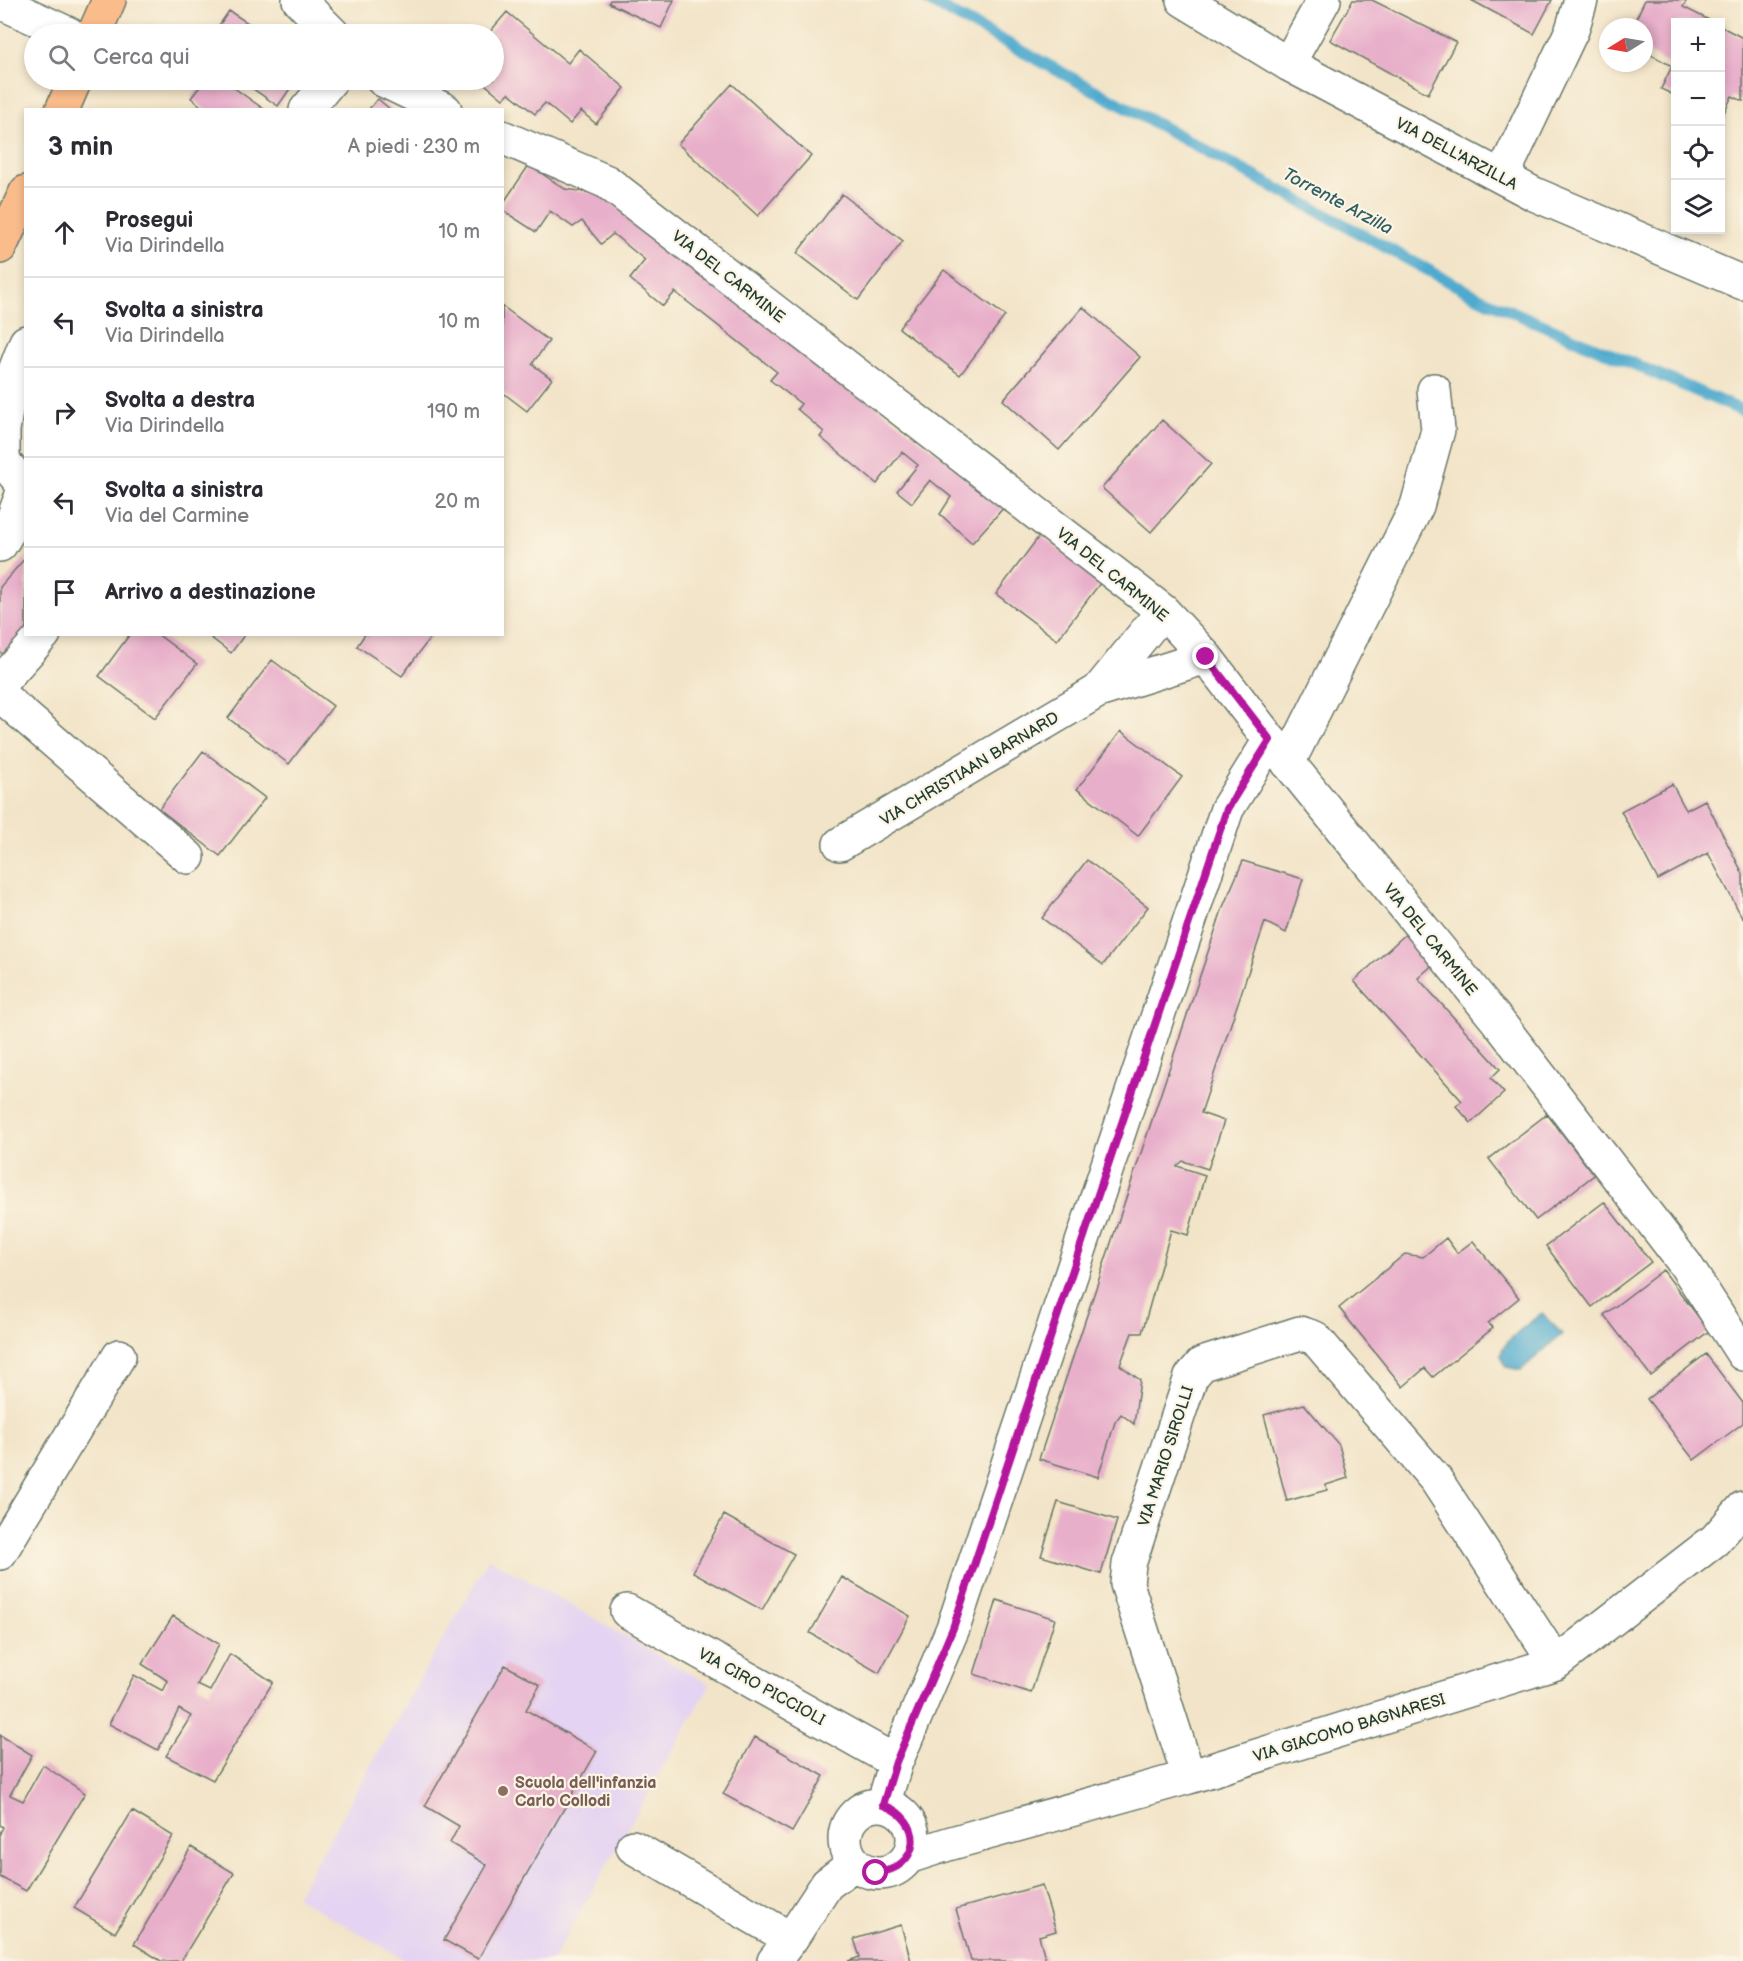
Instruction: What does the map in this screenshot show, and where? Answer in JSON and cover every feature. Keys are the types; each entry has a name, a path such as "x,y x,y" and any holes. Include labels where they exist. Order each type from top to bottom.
{"main road":[{"path":"98,24 109,0"},
{"path":"63,108 71,90"},
{"path":"9,236 24,197"}],"street":[{"path":"299,0 323,24"},
{"name":"VIA DELL'ARZILLA","path":"1183,0 1288,64 1534,194 1743,283"},
{"path":"1288,64 1324,0"},
{"path":"1502,177 1572,30 1581,0"},
{"path":"0,2 47,24"},
{"path":"308,108 323,90"},
{"path":"404,90 441,108"},
{"name":"VIA DEL CARMINE","path":"504,138 607,182 1163,611 1206,657 1279,752 1500,1024 1685,1263 1743,1354"},
{"path":"24,347 11,381 3,430 3,461 24,485"},
{"path":"883,1805 896,1762 953,1628 1227,809 1279,752 1417,506 1438,430 1434,390"},
{"path":"0,545 8,532 24,489"},
{"name":"VIA CHRISTIAAN BARNARD","path":"1098,691 1163,611"},
{"path":"0,683 42,636"},
{"name":"VIA CHRISTIAAN BARNARD","path":"840,844 1098,691 1206,657"},
{"path":"0,695 188,857"},
{"name":"VIA MARIO SIROLLI","path":"1189,1777 1127,1584 1129,1564 1191,1377 1202,1364 1300,1333 1315,1338 1436,1480 1556,1663"},
{"path":"0,1553 119,1356"},
{"name":"VIA GIACOMO BAGNARESI","path":"908,1857 1189,1777 1556,1663 1715,1540 1743,1508"},
{"name":"VIA CIRO PICCIOLI","path":"627,1611 896,1762"},
{"path":"883,1805 896,1809 905,1818 912,1831 913,1845 908,1857 900,1866 889,1872 876,1873 864,1870 855,1863 848,1852 845,1838 848,1824 857,1814 869,1807 883,1805"},
{"path":"633,1847 782,1950 827,1884 855,1863"}],"shaded area":[{"name":"Scuola dell'infanzia Carlo Collodi","path":"489,1558 710,1685 552,1961 407,1961 296,1897"}],"water":[{"path":"1542,1313 1562,1334 1521,1370 1507,1367 1501,1356 1506,1344"}],"building":[{"path":"610,0 674,0 661,28 609,3"},
{"path":"1353,0 1372,0 1456,42 1428,94 1330,40"},
{"path":"1471,0 1552,0 1534,34"},
{"path":"1645,0 1687,0 1683,7 1705,18 1671,18 1671,65 1653,56 1653,18 1636,18"},
{"path":"229,11 249,24 220,24"},
{"path":"507,12 568,63 579,49 625,88 596,124 581,111 570,124 545,103 535,114 509,93 503,99 492,90 504,90 504,24 497,24"},
{"path":"1725,29 1743,38 1743,101 1732,96 1725,111"},
{"path":"1671,68 1671,94 1661,89"},
{"path":"732,84 811,156 758,216 678,144"},
{"path":"197,90 237,90 262,108 204,108 191,98"},
{"path":"255,90 289,90 278,106"},
{"path":"378,99 389,108 370,108"},
{"path":"529,165 565,189 600,194 1006,505 972,543 940,514 951,497 930,480 912,503 897,491 918,465 902,452 877,484 820,437 824,432 797,409 801,404 770,380 777,372 675,292 663,306 630,279 645,260 613,234 601,244 582,221 573,227 550,211 536,232 504,211 504,202"},
{"path":"842,194 903,241 858,300 797,253"},
{"path":"944,270 1005,316 960,375 899,328"},
{"path":"504,307 549,341 532,364 552,379 527,411 504,394"},
{"path":"1083,307 1140,357 1059,450 1003,400"},
{"path":"1162,420 1211,464 1151,532 1102,488"},
{"path":"1040,535 1101,582 1057,640 996,594"},
{"path":"24,559 24,634 5,656 0,652 0,587"},
{"path":"129,636 160,636 197,664 155,718 99,676"},
{"path":"209,636 244,636 231,653"},
{"path":"364,636 432,636 402,676 357,646"},
{"path":"272,660 333,706 289,764 228,718"},
{"path":"1121,731 1182,777 1138,836 1077,789"},
{"path":"203,751 265,798 220,856 159,809"},
{"path":"1672,784 1686,810 1705,800 1743,874 1743,919 1708,853 1658,880 1621,811"},
{"path":"1087,860 1148,907 1103,965 1042,918"},
{"path":"1243,861 1303,879 1286,933 1265,922 1201,1113 1224,1121 1208,1169 1183,1161 1177,1166 1205,1175 1188,1235 1171,1230 1142,1333 1132,1333 1120,1365 1140,1380 1134,1424 1121,1414 1115,1422 1098,1477 1039,1459 1223,907"},
{"path":"1408,932 1436,962 1418,978 1500,1069 1491,1078 1504,1093 1471,1123 1456,1106 1462,1101 1354,981"},
{"path":"1547,1114 1594,1175 1536,1220 1489,1159"},
{"path":"1604,1202 1651,1262 1592,1307 1546,1246"},
{"path":"1446,1238 1457,1253 1473,1241 1519,1298 1488,1323 1493,1328 1433,1377 1425,1368 1403,1387 1339,1308 1405,1254 1423,1257"},
{"path":"1663,1270 1709,1331 1651,1376 1604,1315"},
{"path":"1706,1354 1743,1403 1743,1423 1694,1460 1647,1399"},
{"path":"1304,1404 1339,1445 1348,1478 1326,1485 1327,1490 1287,1501 1264,1415"},
{"path":"1058,1502 1117,1520 1101,1574 1041,1556"},
{"path":"724,1515 794,1554 762,1610 693,1572"},
{"path":"842,1577 910,1616 879,1673 810,1633"},
{"path":"997,1600 1055,1619 1031,1693 974,1674"},
{"path":"173,1616 219,1644 197,1685 210,1691 230,1654 273,1682 213,1780 166,1756 191,1716 179,1709 158,1750 109,1724 134,1675 163,1691 168,1681 142,1664"},
{"path":"505,1665 540,1685 526,1710 597,1751 478,1959 444,1940 487,1865 450,1843 459,1826 425,1806"},
{"path":"0,1735 32,1755 10,1795 23,1801 43,1765 85,1793 26,1891 0,1877 0,1833 3,1827 0,1825"},
{"path":"755,1737 824,1776 792,1832 723,1794"},
{"path":"132,1811 173,1836 115,1933 74,1908"},
{"path":"191,1847 234,1873 181,1961 161,1961 134,1944"},
{"path":"1042,1885 1056,1931 1039,1936 1046,1961 971,1961 956,1909"},
{"path":"901,1925 911,1961 848,1961 860,1957 854,1939"}],"waterway":[{"name":"Torrente Arzilla","path":"927,0 1478,297 1743,411"}],"place":[{"name":"Scuola dell'infanzia Carlo Collodi","path":"503,1791"}],"route":[{"path":"876,1873 889,1872 900,1866 908,1857 913,1845 912,1831 905,1818 896,1809 883,1805 896,1762 953,1628 1227,809 1270,740 1206,657"}]}
